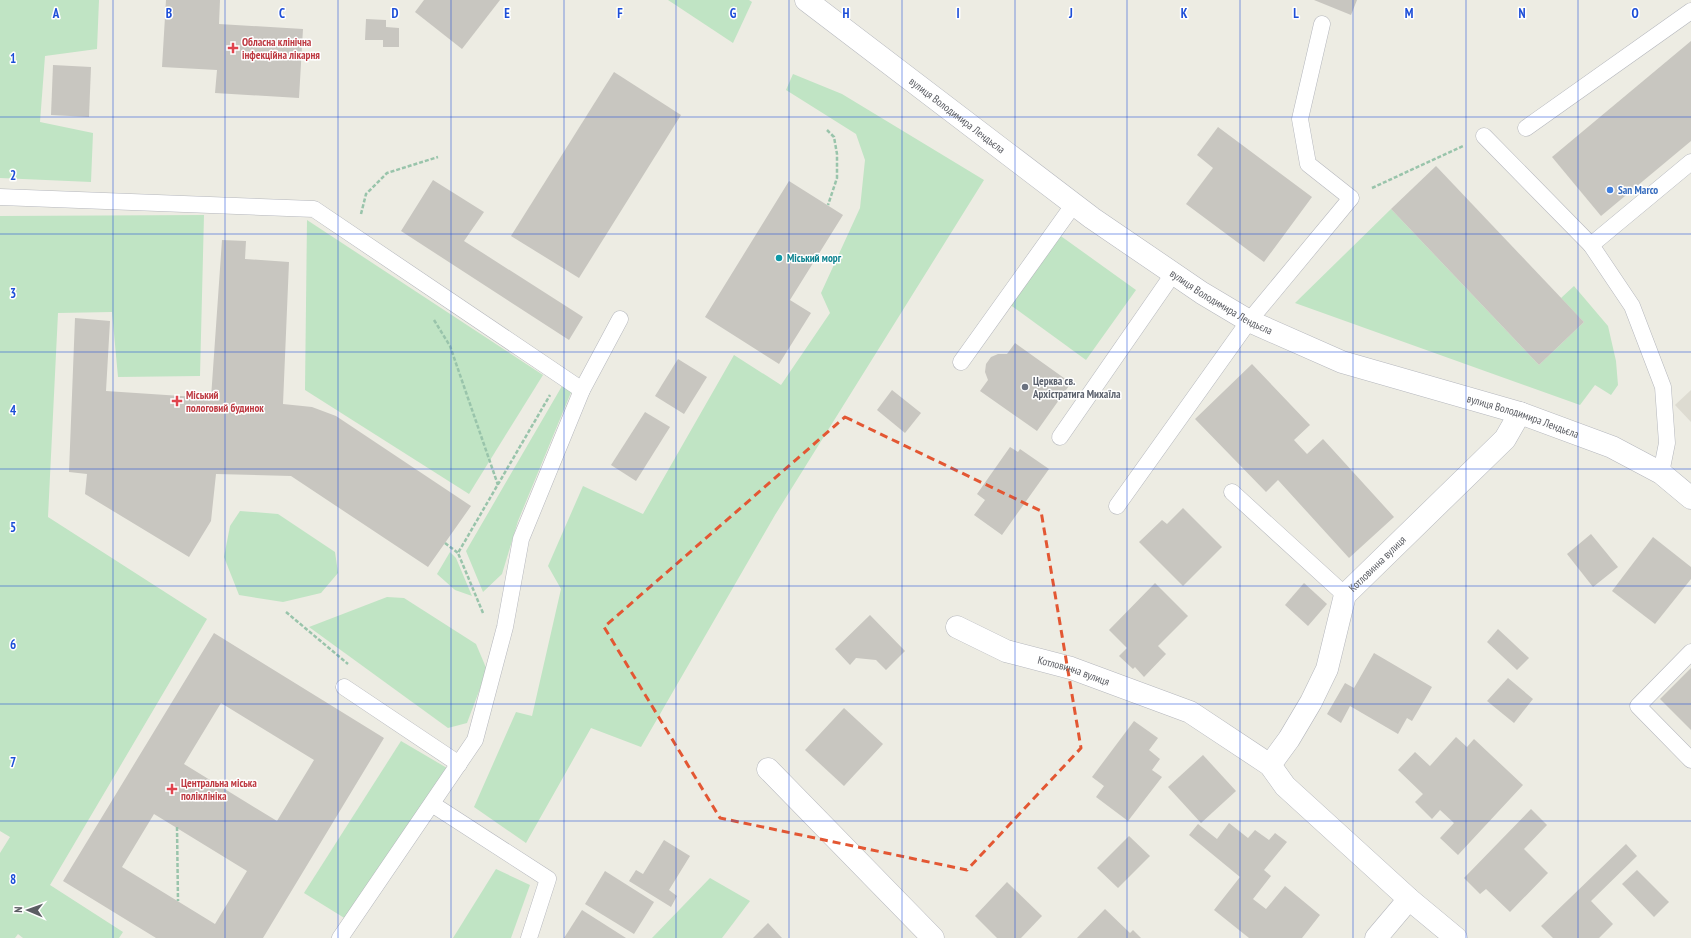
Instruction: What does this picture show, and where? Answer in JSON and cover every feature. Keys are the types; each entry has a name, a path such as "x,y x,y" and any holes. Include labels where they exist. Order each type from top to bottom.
{"street":[{"name":"вулиця Володимира Лендьєла","path":"806,0 1074,204 1173,274 1249,321 1342,362 1520,413 1612,447 1661,473 1691,498"},
{"name":"Котловинна вулиця","path":"1270,765 1289,739 1311,702 1326,669 1345,595 1505,439 1520,413"},
{"name":"Котловинна вулиця","path":"957,628 1006,651 1071,668 1190,712 1270,765 1285,786 1409,899 1456,938"},
{"path":"768,769 933,938"},
{"path":"1376,938 1409,899"}],"lane":[{"path":"1526,128 1691,11"},
{"path":"1116,506 1249,321 1351,198 1308,164 1300,120 1322,24"},
{"path":"1484,136 1591,245 1632,306 1664,387 1667,443 1661,473"},
{"path":"1591,245 1691,162"},
{"path":"0,197 314,209 582,390"},
{"path":"961,362 1074,204"},
{"path":"1060,437 1173,274"},
{"path":"340,938 475,740 505,627 521,539 582,390 620,319"},
{"path":"1232,492 1345,595"},
{"path":"1691,652 1638,706 1691,760"},
{"path":"344,687 459,764"},
{"path":"432,804 548,879 529,938"}],"path":[{"path":"827,130 834,137 837,154 837,178 828,205"},
{"path":"1351,198 1484,136"},
{"path":"356,237 366,194 387,173 438,156"},
{"path":"430,314 450,346 498,485"},
{"path":"458,553 561,376"},
{"path":"445,543 458,553 486,619"},
{"path":"286,612 352,668 344,687"},
{"path":"177,827 178,901"}],"highlighted area":[{"path":"845,417 1041,511 1081,748 967,870 720,818 604,627"}],"shaded area":[{"path":"1691,390 1691,422 1675,405"}],"green space":[{"path":"0,0 99,0 97,49 45,56 40,122 93,133 91,182 0,178"},
{"path":"668,0 749,0 752,2 733,43"},
{"path":"793,74 842,94 984,180 775,515 641,747 591,728 526,843 474,807 516,712 532,716 561,589 548,566 583,486 643,514 734,355 781,385 830,313 821,293 860,208 865,160 856,134 786,90"},
{"path":"1391,209 1539,365 1584,322 1561,298 1574,286 1608,326 1616,361 1618,385 1611,395 1595,385 1580,405 1295,303"},
{"path":"204,215 200,376 118,377 112,312 58,313 48,517 207,619 50,885 123,932 119,938 23,938 18,934 15,938 0,938 0,853 10,837 0,831 0,216"},
{"path":"307,220 543,375 469,494 305,390"},
{"path":"1058,234 1136,290 1086,360 1009,304"},
{"path":"562,386 572,390 518,521 502,574 483,592 466,551"},
{"path":"240,511 278,514 335,552 338,573 321,593 283,602 239,595 224,557 230,526"},
{"path":"450,552 456,558 472,596 455,590 437,574"},
{"path":"387,597 404,598 476,644 487,670 467,723 448,728 309,627"},
{"path":"401,741 447,768 346,919 304,893"},
{"path":"496,869 530,885 511,938 453,938"},
{"path":"710,878 750,901 722,938 652,938"}],"building":[{"name":"Обласна клінічна інфекційна лікарня","path":"166,0 220,0 219,24 303,29 299,98 215,93 217,70 162,67"},
{"path":"424,0 500,0 462,49 415,12"},
{"path":"1314,0 1357,0 1351,15"},
{"path":"366,19 386,20 386,27 399,28 399,47 383,47 383,40 365,40"},
{"path":"1691,41 1691,141 1601,216 1552,157"},
{"path":"53,65 91,67 89,117 51,115"},
{"path":"614,72 681,115 579,278 511,236"},
{"path":"1218,127 1312,197 1264,262 1186,204 1213,168 1197,155"},
{"path":"1436,166 1584,322 1539,365 1391,209"},
{"path":"433,180 484,212 464,241 583,317 569,340 401,231"},
{"name":"Міський морг","path":"789,181 843,215 790,300 811,313 779,364 705,317"},
{"name":"Міський пологовий будинок","path":"222,240 246,241 245,259 289,262 283,404 312,407 336,416 471,506 428,567 291,476 216,474 211,521 189,557 85,494 87,474 69,472 75,318 110,321 106,391 211,398"},
{"name":"Церква св. Архістратига Михаїла","path":"1015,343 1071,383 1037,431 980,391 988,380 985,372 986,364 991,357 998,354 1007,354"},
{"path":"678,359 707,377 684,414 655,396"},
{"path":"1252,364 1310,425 1294,440 1307,454 1323,439 1394,517 1349,558 1278,480 1266,492 1195,419"},
{"path":"892,390 921,413 905,433 877,410"},
{"path":"645,412 670,427 636,481 611,465"},
{"path":"1010,447 1018,452 1020,449 1049,469 1002,535 974,515 985,500 977,494"},
{"path":"1183,508 1222,547 1183,586 1139,542 1162,520 1167,524"},
{"path":"1591,534 1618,567 1593,587 1567,554"},
{"path":"1653,537 1691,567 1691,579 1655,624 1612,591"},
{"path":"1155,583 1188,616 1158,646 1166,654 1144,677 1135,667 1133,669 1119,656 1127,648 1109,630"},
{"path":"1304,583 1327,604 1308,626 1285,605"},
{"path":"870,615 905,651 886,670 876,660 856,658 850,665 835,649"},
{"path":"1498,629 1529,658 1517,670 1487,642"},
{"name":"Центральна міська поліклініка","path":"214,633 384,738 263,938 156,938 63,881","holes":["221,703 314,760 277,821 184,764","154,814 247,871 215,924 122,867"]},
{"path":"1374,653 1432,687 1412,721 1407,718 1398,734 1350,706 1341,723 1327,714 1345,683 1354,688"},
{"path":"1691,668 1691,730 1660,699"},
{"path":"1508,678 1533,699 1514,723 1487,701"},
{"path":"844,708 883,744 844,786 805,750"},
{"path":"1134,721 1158,738 1149,750 1160,759 1152,770 1162,777 1128,821 1096,797 1104,786 1092,777"},
{"path":"1456,737 1467,747 1474,739 1523,785 1458,855 1440,838 1454,823 1440,810 1432,819 1415,802 1423,794 1398,770 1415,752 1430,766"},
{"path":"1203,755 1236,791 1201,823 1168,787"},
{"path":"1531,809 1547,825 1524,849 1548,873 1510,912 1486,889 1480,894 1464,878"},
{"path":"1229,823 1248,838 1255,830 1269,840 1275,833 1287,842 1264,870 1271,876 1253,899 1266,909 1285,886 1320,915 1302,938 1249,938 1214,910 1240,877 1189,835 1198,824 1217,839"},
{"path":"1129,836 1150,856 1118,888 1097,868"},
{"path":"664,840 690,856 669,890 677,896 671,907 629,881 636,870 643,874"},
{"path":"1626,844 1637,856 1591,901 1613,924 1599,938 1553,938 1541,926"},
{"path":"1637,870 1669,902 1654,917 1622,884"},
{"path":"605,871 654,902 634,934 585,904"},
{"path":"1007,882 1042,916 1021,938 997,938 975,916"},
{"path":"1105,909 1130,933 1133,930 1141,938 1077,938"},
{"path":"582,910 626,938 564,938"},
{"path":"768,923 782,938 753,938"}],"place":[{"name":"Обласна клінічна інфекційна лікарня","path":"233,48"},
{"name":"San Marco","path":"1610,190"},
{"name":"Міський морг","path":"779,258"},
{"name":"Церква св. Архістратига Михаїла","path":"1025,387"},
{"name":"Міський пологовий будинок","path":"177,401"},
{"name":"Центральна міська поліклініка","path":"172,789"}]}
